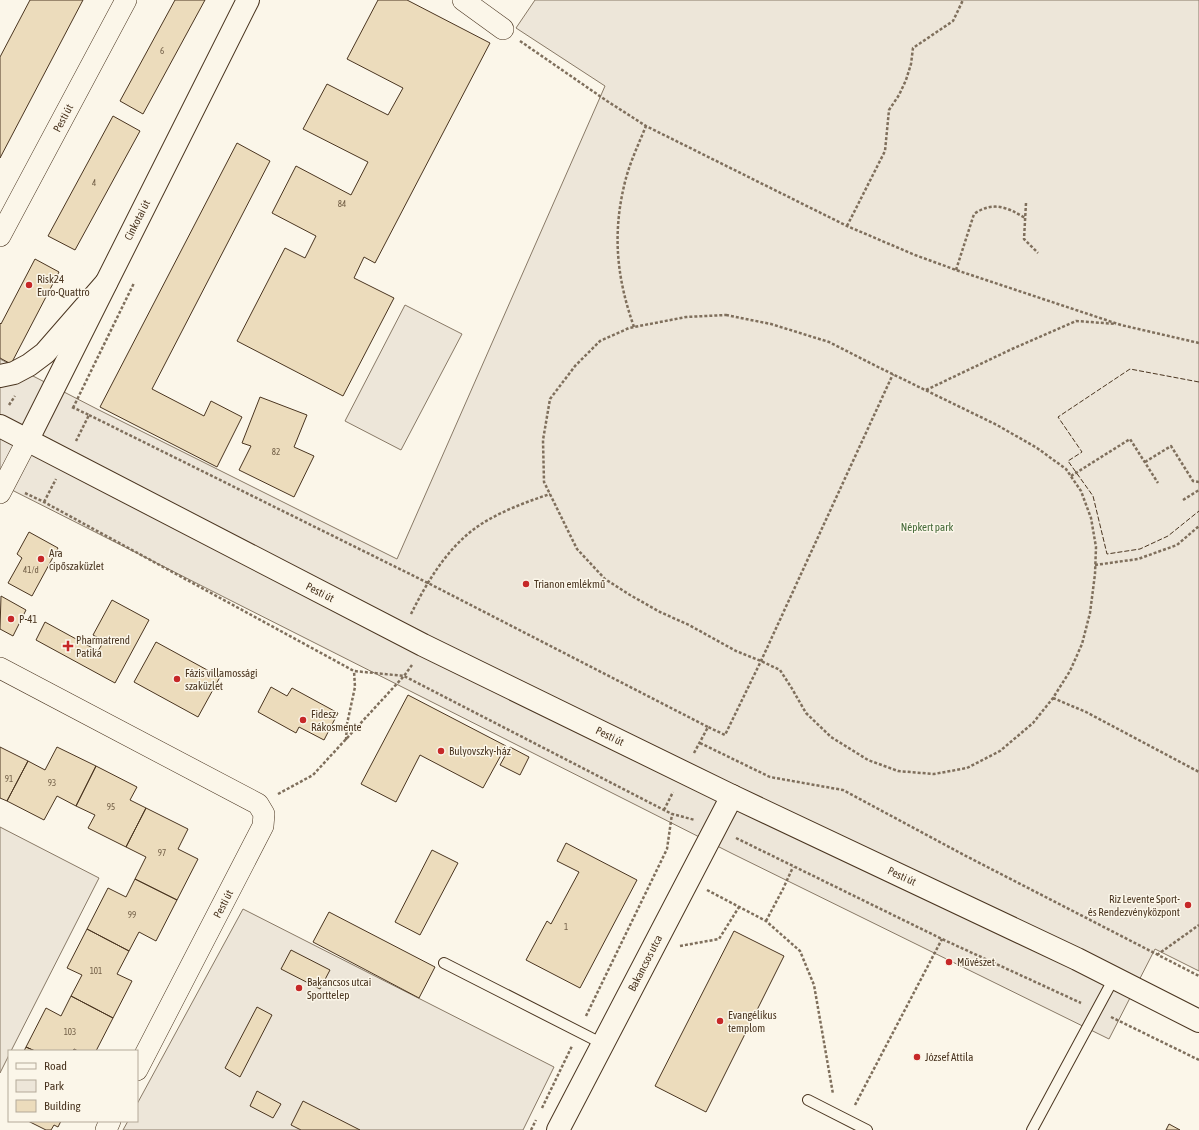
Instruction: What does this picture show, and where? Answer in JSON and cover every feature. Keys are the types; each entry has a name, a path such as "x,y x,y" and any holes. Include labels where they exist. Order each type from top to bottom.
{"main road":[{"name":"Cinkotai út","path":"26,441 248,0"},
{"path":"0,376 14,373 29,366 45,353 106,283"},
{"name":"Pesti út","path":"4,417 26,441 401,634 732,796 1114,978 1199,1021"},
{"name":"Bakancsos utca","path":"558,1130 715,826 732,796"}],"street":[{"name":"Pesti út","path":"0,236 126,0"},
{"path":"463,0 503,29"},
{"path":"3,487 26,441"},
{"path":"0,668 258,804"},
{"name":"Pesti út","path":"138,1068 263,826 264,814 258,804"}],"lane":[{"path":"444,963 603,1044"},
{"path":"1032,1130 1114,978"},
{"path":"808,1100 867,1130"}],"path":[{"path":"847,226 886,151 889,110 899,95 906,80 911,64 913,48 953,21 963,0"},
{"path":"503,29 607,101 646,126 847,226 915,255 956,270 1122,325 1199,343"},
{"path":"634,327 620,280 617,255 617,231 620,203 626,176 646,126"},
{"path":"1026,203 1024,239 1038,253"},
{"path":"956,270 974,214 990,206 999,206 1025,218"},
{"path":"726,316 771,324 829,342 893,374 997,426 1037,448 1066,469 1081,490 1091,518 1096,547 1095,574 1090,613 1082,644 1070,671 1053,698 1033,724 1000,751 967,768 934,774 898,771 868,760 832,737 806,713 780,670 736,651 660,612 605,579 577,550 544,482 543,440 550,399 575,366 600,341 629,328 686,317 726,316"},
{"path":"926,390 1012,349 1076,321 1122,325"},
{"path":"88,415 428,583 725,735 761,661 893,374"},
{"path":"4,417 16,395"},
{"path":"1071,476 1130,439 1158,483"},
{"path":"1145,462 1171,446 1193,481 1199,482"},
{"path":"3,487 24,493 44,502 354,671 404,676 672,814 715,826 793,867 1199,1060"},
{"path":"1183,500 1199,490"},
{"path":"401,634 428,583 445,558 472,530 503,512 550,494"},
{"path":"1095,565 1138,559 1177,545 1199,526"},
{"path":"258,804 313,775 404,676 423,645"},
{"path":"346,740 347,724 355,687 354,671"},
{"path":"1053,698 1086,712 1199,772"},
{"path":"664,810 708,727"},
{"path":"700,743 770,777 843,790 971,859 1199,976"},
{"path":"541,1109 667,849 672,814"},
{"path":"766,921 793,867"},
{"path":"688,880 766,921 800,951 814,985 836,1115"},
{"path":"651,951 719,938 739,907"},
{"path":"1157,955 1199,926"},
{"path":"847,1120 942,939"},
{"path":"531,1130 538,1116"}],"green space":[{"name":"Népkert park","path":"535,0 1199,0 1199,971 1155,949 1109,1039 733,854 0,484 0,359 397,559 605,86 516,28"},
{"path":"405,305 462,334 401,450 345,421"},
{"path":"0,827 99,878 12,1050 8,1050 8,1057 0,1073"},
{"name":"Bakancsos utcai Sporttelep","path":"243,909 554,1067 523,1130 123,1130 127,1122 138,1122 138,1102"}],"building":[{"path":"30,0 83,0 0,158 0,57"},
{"path":"175,0 205,0 143,114 120,101"},
{"path":"378,0 407,0 490,43 375,263 364,257 354,278 394,298 343,396 237,341 285,248 305,258 316,236 272,213 296,166 351,195 368,162 303,129 327,84 388,115 403,88 347,59"},
{"path":"113,116 140,131 75,250 48,236"},
{"path":"237,143 270,161 152,389 204,416 211,401 242,417 217,467 100,407"},
{"path":"35,259 59,272 11,364 0,358 0,323 1,324"},
{"path":"260,397 307,415 294,447 314,456 294,497 239,470 251,446 242,443"},
{"path":"29,532 58,548 32,596 8,583 22,558 17,554"},
{"name":"P-41","path":"1,596 26,610 13,636 0,629"},
{"name":"Pharmatrend Patika","path":"112,600 149,620 115,683 36,640 45,622 98,651 104,641 93,635"},
{"name":"Fázis villamossági szaküzlet","path":"156,642 220,677 198,717 134,682"},
{"name":"Fidesz Rákosmente","path":"271,687 287,696 292,688 338,713 324,740 299,727 296,733 258,712"},
{"name":"Bulyovszky-ház","path":"408,695 506,746 483,788 420,755 396,802 361,784"},
{"path":"0,747 28,761 7,801 0,798"},
{"path":"57,747 96,766 76,806 57,796 44,820 7,801 28,761 45,770"},
{"path":"510,747 529,757 520,775 500,765"},
{"path":"96,766 137,787 130,800 146,808 126,847 88,828 95,815 76,806"},
{"path":"146,808 188,829 178,849 198,859 177,900 135,879 146,857 126,847"},
{"path":"566,843 637,880 580,988 526,960 547,921 551,924 579,872 557,861"},
{"path":"432,850 458,863 420,935 395,922"},
{"path":"135,879 177,900 156,941 139,932 129,951 87,929 108,888 126,897"},
{"path":"329,912 435,967 419,998 313,942"},
{"path":"87,929 129,951 117,974 132,981 113,1018 71,996 82,975 67,968"},
{"name":"Evangélikus templom","path":"734,931 784,956 706,1112 655,1086"},
{"path":"291,950 330,970 320,989 281,969"},
{"path":"71,996 113,1018 97,1050 33,1050 26,1047 46,1008 61,1016"},
{"path":"257,1007 272,1015 240,1077 225,1068"},
{"path":"26,1047 33,1050 24,1050"},
{"path":"257,1091 281,1104 273,1118 250,1106"},
{"path":"303,1101 360,1130 301,1130 291,1125"},
{"path":"30,1122 60,1122 58,1127 54,1125 51,1130 46,1130"},
{"path":"1169,1124 1180,1130 1166,1130"}],"fence":[{"path":"1199,382 1130,369 1058,417 1082,452 1068,461 1093,496 1107,554 1140,549 1168,536 1199,511"}],"place":[{"name":"Risk24 Euro-Quattro","path":"29,285"},
{"name":"Ara cipőszaküzlet","path":"41,559"},
{"name":"Trianon emlékmű","path":"526,584"},
{"name":"P-41","path":"11,619"},
{"name":"Pharmatrend Patika","path":"68,646"},
{"name":"Fázis villamossági szaküzlet","path":"177,679"},
{"name":"Fidesz Rákosmente","path":"303,720"},
{"name":"Bulyovszky-ház","path":"441,751"},
{"name":"Riz Levente Sport- és Rendezvényközpont","path":"1188,905"},
{"name":"Művészet","path":"949,962"},
{"name":"Bakancsos utcai Sporttelep","path":"299,988"},
{"name":"Evangélikus templom","path":"720,1021"},
{"name":"József Attila","path":"917,1057"}]}
